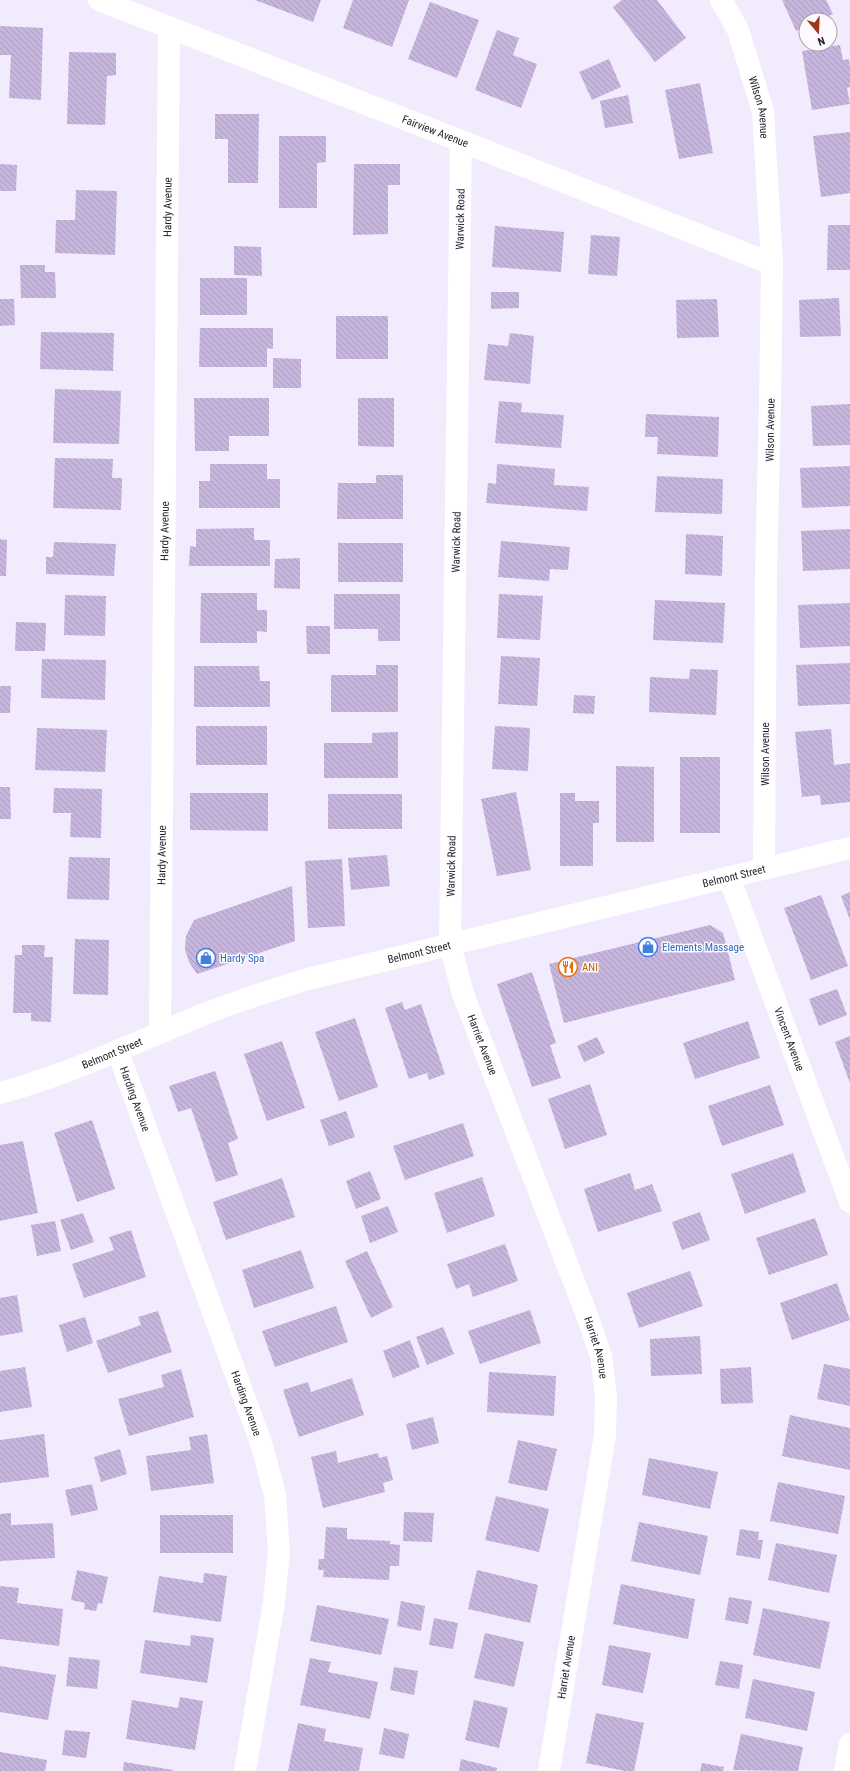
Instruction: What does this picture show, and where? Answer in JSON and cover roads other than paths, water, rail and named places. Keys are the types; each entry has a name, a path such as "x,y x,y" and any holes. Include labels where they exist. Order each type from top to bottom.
{"street":[{"name":"Fairview Avenue","path":"99,0 168,28 461,140 772,264"},
{"name":"Wilson Avenue","path":"721,0 738,30 763,111 772,264 766,582 764,869"},
{"name":"Hardy Avenue","path":"160,1033 168,28"},
{"name":"Warwick Road","path":"450,944 461,140"},
{"name":"Belmont Street","path":"0,1093 73,1070 160,1033 254,996 308,978 850,848"},
{"name":"Vincent Avenue","path":"729,877 850,1202"},
{"name":"Harriet Avenue","path":"450,944 463,994 588,1318 601,1356 606,1396 605,1435 549,1771"},
{"name":"Harding Avenue","path":"118,1052 262,1446 274,1496 279,1551 274,1602 245,1771"},
{"path":"845,1771 850,1744"}],"place":[{"name":"Elements Massage","path":"648,947"},
{"name":"Hardy Spa","path":"206,958"},
{"name":"ANI","path":"568,967"}]}
